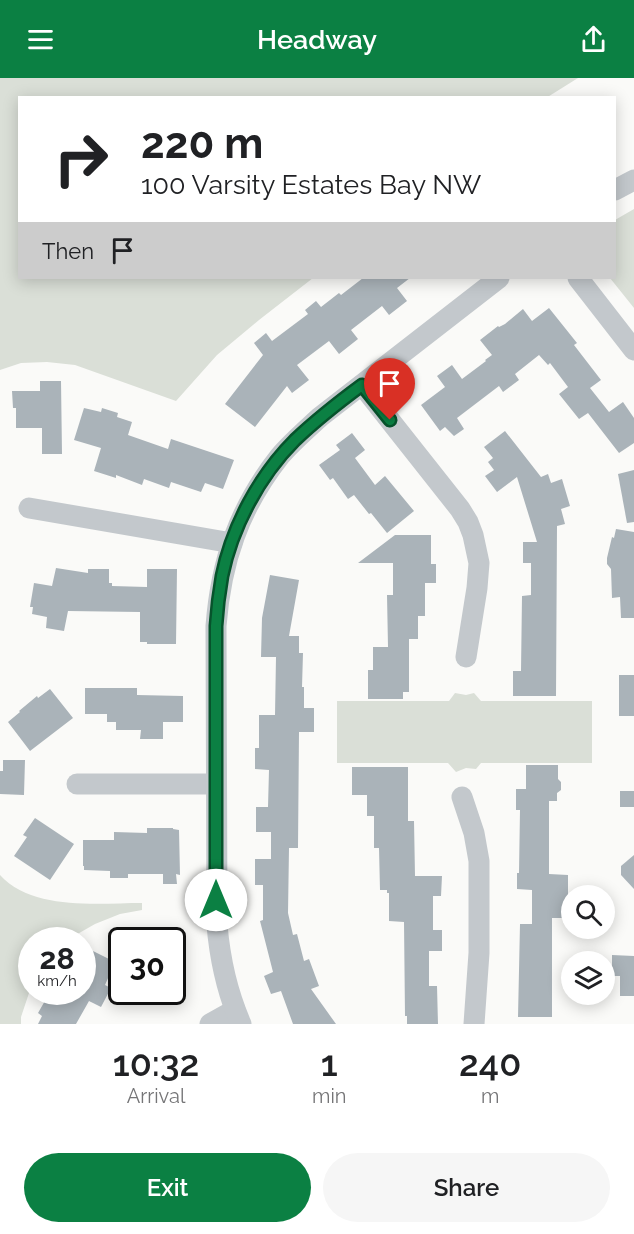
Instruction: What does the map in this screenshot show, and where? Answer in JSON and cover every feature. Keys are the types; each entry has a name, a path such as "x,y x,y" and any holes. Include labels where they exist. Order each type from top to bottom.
{"street":[{"path":"616,189 634,180"},
{"path":"210,1024 238,1017 227,986 216,925 216,626 222,576 238,526 255,493 294,441 320,417 498,279"},
{"path":"579,279 634,350"},
{"path":"362,385 460,509 473,535 479,563 465,657"},
{"path":"29,508 232,543"},
{"path":"76,784 216,783"},
{"path":"462,797 474,833 479,861 479,953 474,1024"}],"shaded area":[{"path":"0,78 578,78 549,96 18,96 18,279 312,279 217,355 176,401 75,365 47,362 21,363 0,370"},
{"path":"634,209 634,308 611,279 616,279 616,219"},
{"path":"455,693 466,695 474,693 481,701 592,701 592,763 481,763 476,769 466,768 456,772 448,763 337,763 337,701 449,701"},
{"path":"0,875 14,887 48,900 86,904 142,903 142,910 120,914 90,927 18,927 18,1005 25,1005 21,1024 0,1024"}],"building":[{"path":"362,279 409,279 397,288 407,301 389,315 382,306 351,330 358,339 339,354 329,341 297,365 309,380 292,393 287,386 255,427 225,404 263,355 254,343 266,333 272,341 308,314 305,310 316,301 321,307 339,293 341,295"},
{"path":"549,308 577,343 574,345 601,380 590,388 609,412 623,402 634,418 634,443 619,453 588,413 579,419 559,394 568,387 550,363 548,365 539,355 515,374 519,380 503,392 499,386 457,418 464,429 454,436 445,427 440,431 421,405 445,387 437,376 452,365 462,379 492,355 480,340 523,309 532,321"},
{"path":"40,381 61,381 62,454 42,454 42,428 16,428 16,408 13,408 12,391 40,391"},
{"path":"84,408 101,412 102,408 118,413 117,417 132,422 128,435 168,449 171,439 234,460 223,489 205,483 201,492 171,482 169,488 144,479 142,485 116,475 116,478 94,471 101,448 74,440"},
{"path":"505,431 541,477 548,474 551,483 562,479 570,506 561,509 565,524 557,526 556,696 513,696 513,671 521,671 522,596 531,595 531,563 523,563 523,542 537,542 517,477 497,492 485,476 494,470 488,462 493,458 484,447"},
{"path":"352,433 365,450 355,458 375,485 385,476 414,511 387,533 354,495 348,499 333,478 330,480 319,465 340,450 336,445"},
{"path":"634,470 634,522 627,523 618,474"},
{"path":"616,529 634,532 634,618 621,618 620,597 612,598 611,569 607,564 607,558"},
{"path":"395,535 431,535 431,564 436,564 436,583 425,583 425,616 418,616 418,639 409,639 409,692 403,692 403,699 368,699 368,670 373,670 373,647 388,647 387,595 393,595 393,563 358,563"},
{"path":"56,568 88,573 88,569 109,569 109,583 112,583 112,586 147,587 147,569 177,569 176,644 140,642 140,612 68,611 64,631 46,628 47,617 32,614 33,607 30,607 34,583 52,586"},
{"path":"270,575 299,580 289,636 299,636 299,653 303,653 304,708 314,708 314,732 299,732 298,848 289,848 288,913 293,935 297,934 304,961 309,959 319,986 311,989 336,1024 293,1024 281,991 271,994 264,976 273,972 260,921 263,920 263,885 255,885 255,859 271,859 271,832 256,832 256,807 268,807 269,770 255,769 255,748 259,748 259,715 275,715 276,657 261,657 262,618"},
{"path":"619,675 634,675 634,716 619,716"},
{"path":"85,688 137,688 137,695 183,696 183,722 163,722 163,739 140,739 141,730 116,730 116,722 107,722 107,714 85,714"},
{"path":"50,689 73,718 30,751 8,722 37,696 38,698"},
{"path":"3,760 25,760 24,795 0,794 0,771 3,771"},
{"path":"526,765 558,765 561,790 557,793 557,801 549,801 549,874 568,875 568,885 561,885 561,918 552,918 552,1017 518,1017 520,924 532,924 532,890 517,889 520,810 516,810 516,789 526,789"},
{"path":"352,767 408,767 408,821 414,821 415,876 442,876 441,896 433,896 433,930 442,930 442,951 429,951 429,986 437,986 438,1024 407,1024 404,922 389,921 389,893 387,890 380,890 379,848 374,848 374,816 367,816 367,795 352,795"},
{"path":"620,791 634,791 634,807 620,807"},
{"path":"35,818 74,844 50,880 14,856 27,837 23,835"},
{"path":"147,828 179,830 180,875 176,874 177,884 163,884 163,874 128,874 128,878 110,878 110,871 84,870 83,840 114,840 114,832 147,833"},
{"path":"634,855 634,889 621,875 621,866"},
{"path":"96,952 108,958 108,978 105,985 108,986 108,994 101,1007 96,1004"},
{"path":"615,955 634,956 634,996 620,996 620,976 615,976"},
{"path":"43,1005 87,1005 76,1024 38,1024 42,1016 38,1013"}],"route":[{"path":"216,900 216,626 222,576 238,526 265,477 294,441 320,417 362,385 390,420"}]}
